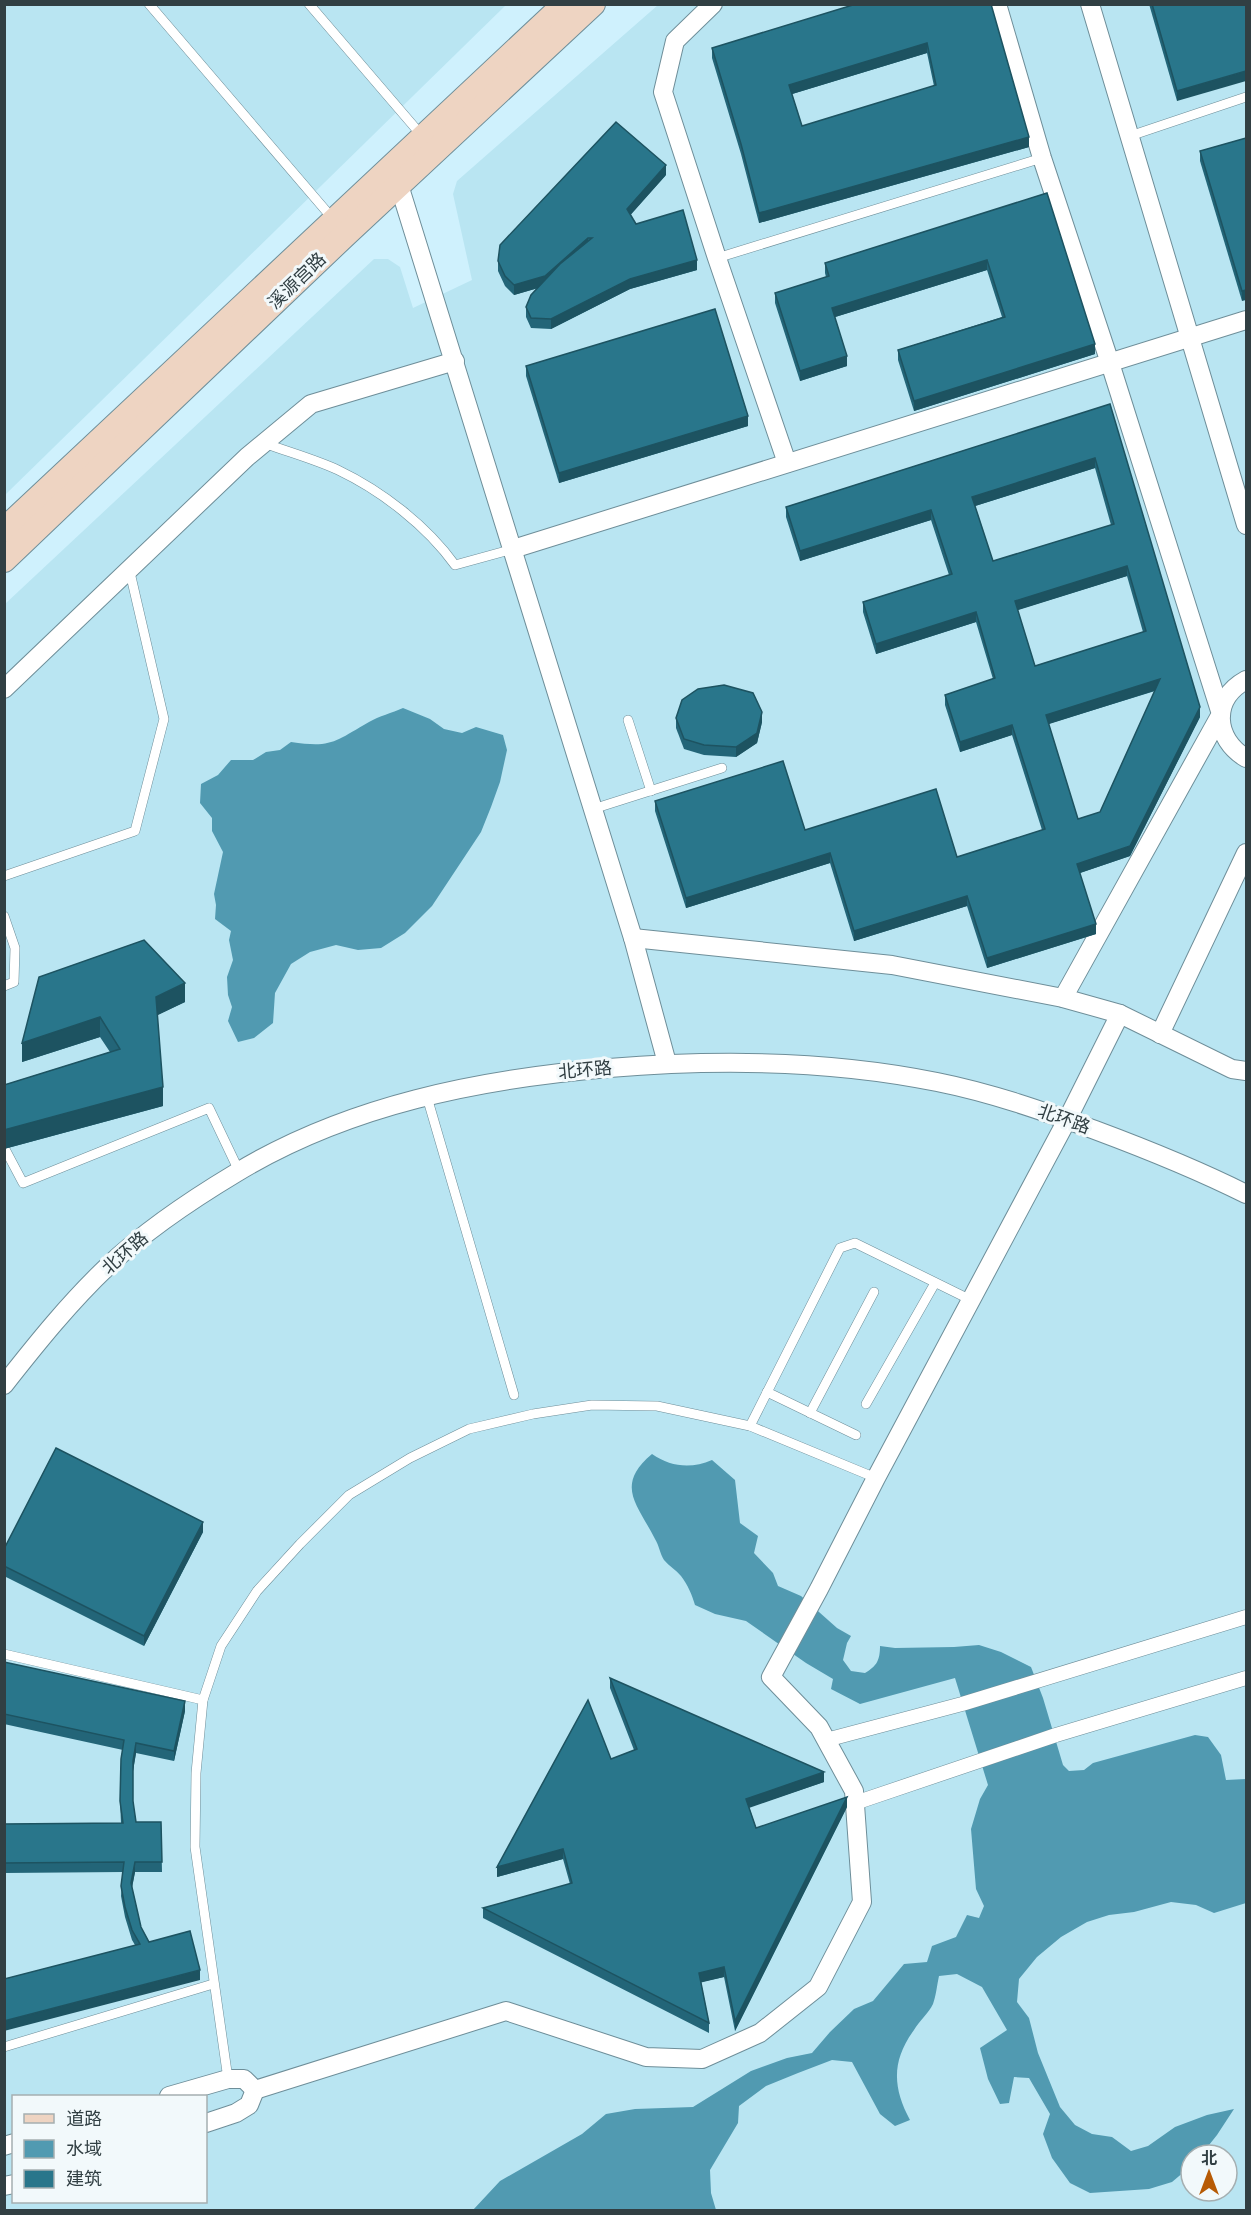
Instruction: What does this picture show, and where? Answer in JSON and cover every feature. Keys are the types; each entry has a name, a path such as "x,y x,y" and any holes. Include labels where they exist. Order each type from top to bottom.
{"main road":[{"name":"溪源宫路","path":"4,560 340,227 399,185 429,144 565,4"},
{"name":"溪源宫路","path":"4,530 429,144 593,4"}],"street":[{"path":"713,4 675,41 663,92 787,463"},
{"path":"998,4 1042,158 1110,363 1221,714 1221,728 1226,741 1235,752 1246,758"},
{"path":"1090,4 1246,525"},
{"path":"399,185 633,938 667,1063"},
{"path":"513,549 1246,320"},
{"path":"4,689 129,568 264,443 311,404 454,361"},
{"path":"1063,998 1221,714 1225,701 1233,689 1246,680"},
{"path":"1160,1034 1246,853"},
{"path":"633,938 892,965 1063,998 1120,1014 1232,1069 1246,1071"},
{"path":"255,2090 506,2011 646,2058 702,2059 760,2032 818,1987 862,1902 854,1791 819,1727 771,1677 1067,1120 1120,1014"},
{"name":"北环路","path":"4,1385 71,1303 110,1264 194,1199 239,1171 287,1146 338,1124 427,1097 494,1081 546,1073 667,1063 774,1063 935,1082 989,1094 1067,1120 1177,1163 1246,1194"},
{"path":"826,1740 962,1704 1039,1678 1246,1617"},
{"path":"855,1803 1056,1735 1246,1678"},
{"path":"176,2095 228,2079 244,2079 255,2090"},
{"path":"207,2123 236,2113 249,2105 255,2090"}],"lane":[{"path":"149,4 340,227"},
{"path":"309,4 429,144"},
{"path":"1130,136 1246,97"},
{"path":"717,258 1042,158"},
{"path":"264,443 338,470 381,495 413,521 455,565 513,549"},
{"path":"4,876 135,831 164,719 129,568"},
{"path":"628,720 651,791"},
{"path":"593,809 722,768"},
{"path":"4,916 15,948 14,982 4,986"},
{"path":"427,1097 514,1395"},
{"path":"5,1149 23,1183 209,1108 239,1171"},
{"path":"750,1426 840,1248 855,1243 971,1300"},
{"path":"866,1404 935,1283"},
{"path":"810,1413 874,1292"},
{"path":"767,1392 856,1435"},
{"path":"228,2079 195,1848 196,1773 202,1700 221,1646 256,1591 350,1495 420,1454 469,1429 533,1414 592,1406 657,1406 750,1426 876,1478"},
{"path":"4,1654 202,1700"},
{"path":"4,2047 213,1984"}],"shaded area":[{"path":"5,5 506,5 5,495"},
{"path":"658,5 1246,5 1246,2210 5,2210 5,604 374,259 388,259 400,267 413,308 472,280 453,194 457,181"}],"water":[{"path":"403,708 430,719 444,729 462,733 476,727 503,735 507,750 500,782 481,832 432,906 405,933 381,948 358,950 336,945 310,952 291,964 275,993 273,1023 254,1038 238,1042 228,1021 232,1007 228,995 227,977 233,960 229,940 231,931 215,919 214,894 223,852 212,831 212,818 200,803 201,784 218,775 231,760 253,760 266,752 280,750 291,742 324,744 332,742 373,720"},
{"path":"652,1454 666,1462 681,1465 696,1465 712,1460 735,1480 740,1523 758,1536 754,1553 773,1573 778,1586 801,1596 837,1628 851,1636 843,1660 851,1671 865,1673 872,1668 877,1662 880,1646 895,1648 979,1645 1001,1652 1031,1667 1063,1765 1069,1771 1084,1770 1093,1763 1195,1735 1208,1737 1221,1755 1226,1780 1246,1779 1246,1903 1214,1913 1196,1905 1171,1902 1087,1922 1061,1937 1037,1957 1019,1979 1017,2002 1029,2018 1038,2053 1060,2107 1075,2125 1092,2134 1112,2137 1131,2151 1148,2146 1175,2127 1207,2115 1234,2109 1211,2143 1179,2143 1179,2176 1172,2182 1149,2189 1090,2193 1070,2183 1052,2158 1043,2134 1050,2114 1029,2078 1014,2077 1009,2103 1000,2104 988,2079 980,2048 1007,2030 982,1987 957,1974 939,1976 933,2004 907,2041 898,2063 900,2096 910,2120 895,2126 880,2114 852,2062 832,2060 766,2086 739,2106 738,2123 710,2170 711,2193 716,2210 473,2210 500,2181 582,2134 606,2114 635,2109 693,2107 751,2071 787,2058 812,2053 854,2009 873,2001 904,1964 927,1962 932,1946 956,1937 967,1915 979,1918 984,1906 976,1889 971,1829 980,1799 988,1785 955,1678 860,1704 831,1689 833,1679 746,1621 715,1614 695,1605 683,1579 663,1558 633,1496 634,1476"}],"building":[{"path":"856,4 991,4 1029,137 759,213 712,48","holes":["927,43 936,85 802,126 789,85"]},
{"path":"1152,4 1246,4 1246,71 1177,91"},
{"path":"616,122 666,165 627,209 636,224 683,210 697,260 630,279 551,319 531,318 526,307 531,295 560,264 592,238 588,238 545,276 514,285 505,276 498,261 500,245"},
{"path":"1246,138 1246,290 1242,291 1200,151"},
{"path":"1047,193 1095,344 914,401 898,350 1005,317 987,260 832,308 847,356 800,371 775,293 829,276 825,263"},
{"path":"715,309 748,416 559,473 526,366"},
{"path":"1110,404 1200,707 1130,846 1077,864 1096,924 987,958 967,896 854,931 830,853 686,898 655,801 783,761 805,830 936,789 957,857 1045,829 1012,725 960,742 945,695 995,678 976,612 876,644 863,602 952,574 931,510 800,551 786,507","holes":["1095,458 1114,524 993,561 972,497","1127,566 1146,631 1035,666 1015,601","1160,679 1100,812 1078,819 1046,715"]},
{"path":"724,685 753,693 762,712 757,733 736,747 704,745 684,739 676,718 682,700 698,689"},
{"path":"144,940 185,983 156,997 163,1087 4,1130 4,1085 120,1049 100,1017 22,1043 39,977"},
{"path":"56,1448 203,1522 144,1636 4,1566 4,1549"},
{"path":"4,1662 185,1701 174,1751 136,1743 133,1761 133,1801 136,1822 161,1822 162,1862 135,1862 131,1883 141,1927 149,1942 190,1931 200,1970 4,2021 4,1979 140,1944 132,1930 125,1907 121,1886 124,1862 4,1863 4,1824 123,1823 120,1801 124,1740 4,1714"},
{"path":"610,1678 824,1772 746,1799 756,1828 847,1797 735,2021 724,1967 699,1973 709,2023 483,1908 572,1883 563,1849 497,1867 588,1700 611,1759 637,1749"}]}
